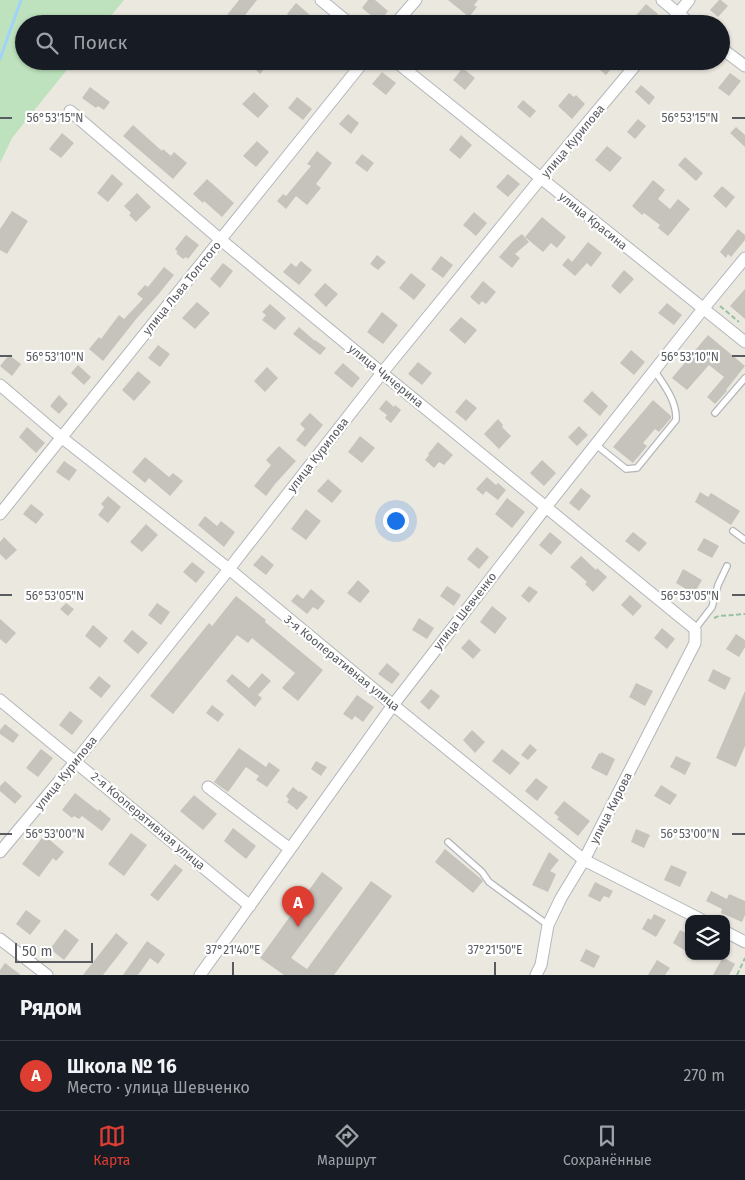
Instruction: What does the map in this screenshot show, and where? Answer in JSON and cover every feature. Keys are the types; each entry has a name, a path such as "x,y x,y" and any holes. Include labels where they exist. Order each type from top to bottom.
{"street":[{"path":"321,0 339,15"},
{"path":"403,15 416,0"},
{"path":"662,0 679,14 689,0"},
{"path":"730,55 745,66"},
{"name":"улица Льва Толстого","path":"0,514 357,70"},
{"name":"улица Красина","path":"406,70 745,342"},
{"name":"улица Курилова","path":"0,852 76,761 229,570 382,373 631,70"},
{"name":"улица Чичерина","path":"70,111 221,240 695,629"},
{"name":"улица Шевченко","path":"200,975 393,705 546,506 745,258"},
{"name":"3-я Кооперативная улица","path":"0,385 61,437 229,570 584,860 692,915"},
{"name":"улица Кирова","path":"536,975 541,965 548,925 561,898 584,860 695,644 695,629"},
{"name":"2-я Кооперативная улица","path":"0,700 250,906"},
{"path":"208,787 290,849"},
{"path":"730,934 745,942"},
{"path":"0,940 48,975"}],"lane":[{"path":"595,444 626,469 637,468 676,420 676,412 668,390 654,370"},
{"path":"715,413 745,378"},
{"path":"733,531 745,540"},
{"path":"695,629 712,607 718,585 727,566"},
{"path":"448,842 482,872 489,882 548,925"}],"path":[{"path":"711,299 745,327"},
{"path":"711,620 719,616 745,614"},
{"path":"737,975 745,958"}],"green space":[{"path":"0,0 124,0 112,15 15,15 15,70 67,70 12,138 0,163"}],"building":[{"path":"239,0 257,0 245,15 227,15"},
{"path":"368,0 375,0 388,11 385,15 370,15 362,8"},
{"path":"448,0 478,0 474,5 477,7 471,15 467,15"},
{"path":"719,0 728,6 720,15 716,15 710,10"},
{"path":"296,3 310,15 288,15 287,14"},
{"path":"646,4 658,14 657,15 636,15"},
{"path":"461,70 465,70 475,78 465,90 453,80"},
{"path":"600,70 610,70 606,75"},
{"path":"382,72 396,83 386,95 372,84"},
{"path":"730,73 741,81 729,96 718,88"},
{"path":"641,85 655,97 649,105 635,92"},
{"path":"90,87 110,102 104,110 98,106 96,108 82,98"},
{"path":"254,92 269,106 258,118 242,104"},
{"path":"569,93 574,97 576,95 585,104 572,119 558,106"},
{"path":"297,97 312,109 303,120 288,108"},
{"path":"523,100 536,111 530,118 517,107"},
{"path":"348,114 359,123 351,134 339,124"},
{"path":"638,119 646,126 635,139 627,132"},
{"path":"133,125 162,151 163,149 171,156 174,152 187,163 173,179 123,136"},
{"path":"736,127 745,135 745,147 730,133"},
{"path":"62,133 74,143 61,158 49,149"},
{"path":"461,135 472,145 460,159 449,150"},
{"path":"257,141 269,152 256,167 243,156"},
{"path":"607,146 622,158 610,172 595,160"},
{"path":"317,151 332,163 316,184 321,188 307,205 296,196 286,209 277,201 283,194 286,196 311,166 307,164"},
{"path":"362,154 374,163 367,172 355,163"},
{"path":"685,157 703,173 696,181 678,165"},
{"path":"112,174 123,184 108,202 97,193"},
{"path":"508,174 520,184 508,197 496,187"},
{"path":"207,179 234,203 222,217 193,194"},
{"path":"653,180 665,190 658,199 670,209 678,199 690,209 668,236 658,228 660,225 644,213 642,215 632,206"},
{"path":"722,186 735,197 726,208 713,196"},
{"path":"137,193 151,207 136,222 124,206"},
{"path":"12,211 28,221 7,254 0,250 0,229"},
{"path":"474,212 487,223 476,236 463,225"},
{"path":"542,217 566,237 557,248 551,243 543,252 525,237"},
{"path":"738,229 745,235 745,240 731,257 728,254 726,258 720,252"},
{"path":"522,234 529,242 515,254 520,258 512,268 499,257"},
{"path":"186,235 199,245 188,259 186,257 183,259 176,253 178,252 175,249"},
{"path":"588,242 602,253 591,267 587,263 575,276 562,265 568,258 572,262"},
{"path":"377,255 386,262 378,270 370,264"},
{"path":"441,256 453,265 443,278 431,269"},
{"path":"301,261 312,270 299,285 283,272 291,263 296,267"},
{"path":"223,263 233,271 220,288 210,279"},
{"path":"164,267 174,275 103,361 89,349 99,337 101,339 119,315 124,319 143,299 137,294 145,285 148,287"},
{"path":"624,270 634,279 620,294 611,286"},
{"path":"411,273 426,285 414,300 399,288"},
{"path":"483,281 496,292 486,304 482,301 479,305 470,297"},
{"path":"325,283 338,294 326,307 314,295"},
{"path":"745,289 745,319 730,306"},
{"path":"197,302 210,313 195,329 182,318"},
{"path":"667,303 682,315 674,325 658,313"},
{"path":"270,304 286,318 275,330 262,320 266,315 262,312"},
{"path":"382,312 398,325 383,344 367,332"},
{"path":"461,317 477,330 465,344 449,330"},
{"path":"299,327 326,348 320,355 293,334"},
{"path":"708,335 745,366 715,404 707,397 724,377 709,365 687,390 672,378"},
{"path":"158,345 170,354 160,367 148,358"},
{"path":"631,350 645,362 634,375 620,363"},
{"path":"9,355 21,364 12,376 0,366"},
{"path":"418,362 432,373 422,385 408,374"},
{"path":"343,363 360,378 352,388 334,373"},
{"path":"78,365 91,377 84,385 71,373"},
{"path":"267,367 278,378 265,392 254,381"},
{"path":"138,371 151,382 134,401 122,390"},
{"path":"592,391 608,406 600,416 583,401"},
{"path":"59,395 68,404 59,414 50,406"},
{"path":"466,399 477,408 466,421 455,412"},
{"path":"386,400 401,410 391,423 385,418 387,415 379,409"},
{"path":"653,400 671,418 659,432 655,429 643,443 647,446 633,463 613,447"},
{"path":"310,413 323,425 305,447 296,440 305,429 300,424"},
{"path":"498,419 503,425 502,427 511,436 499,449 484,434"},
{"path":"579,426 588,435 577,446 568,437"},
{"path":"27,427 45,443 36,453 19,437"},
{"path":"360,436 375,448 362,463 348,452"},
{"path":"438,442 453,455 444,465 439,462 434,468 425,460"},
{"path":"279,446 296,461 266,496 254,486 271,465 266,460"},
{"path":"145,457 169,477 173,473 183,481 170,496 149,478 145,483 132,472"},
{"path":"542,460 556,473 544,486 530,473"},
{"path":"64,461 77,470 69,481 56,472"},
{"path":"487,477 496,485 498,483 506,490 498,500 486,491 483,495 476,489"},
{"path":"328,479 342,491 332,503 317,491"},
{"path":"581,488 591,496 579,511 569,503"},
{"path":"700,492 708,497 711,493 740,511 731,525 695,502"},
{"path":"108,496 121,507 108,523 98,515 104,507 101,504"},
{"path":"507,498 525,512 512,528 495,514"},
{"path":"31,504 44,514 36,524 23,514"},
{"path":"306,509 321,521 306,540 291,529"},
{"path":"205,516 217,526 221,521 235,532 224,547 198,525"},
{"path":"146,524 158,535 142,552 130,542"},
{"path":"550,532 562,542 551,555 539,545"},
{"path":"633,532 647,543 639,552 625,541"},
{"path":"4,537 17,550 6,560 0,554 0,542"},
{"path":"704,538 719,546 712,558 697,550"},
{"path":"477,547 489,557 479,569 467,559"},
{"path":"262,555 274,565 266,575 253,565"},
{"path":"581,556 607,577 593,592 585,584 587,582 570,567"},
{"path":"192,562 205,572 196,583 183,572"},
{"path":"683,569 702,580 694,594 676,583"},
{"path":"358,580 370,591 360,603 347,593"},
{"path":"447,586 461,595 454,606 440,596"},
{"path":"529,586 538,592 529,603 521,596"},
{"path":"311,589 325,601 318,610 313,607 307,614 291,601 297,594 303,599"},
{"path":"630,595 642,606 633,616 621,605"},
{"path":"236,596 323,670 298,701 282,688 295,673 252,638 248,643 237,635 173,714 150,696 209,623 212,626"},
{"path":"66,603 74,609 68,616 60,609"},
{"path":"157,603 170,612 161,625 148,615"},
{"path":"492,606 507,618 495,634 480,622"},
{"path":"419,618 434,628 427,639 412,630"},
{"path":"0,619 16,633 6,644 0,639"},
{"path":"93,625 108,638 100,648 85,636"},
{"path":"662,628 675,639 667,649 654,638"},
{"path":"132,630 148,643 138,654 123,641"},
{"path":"736,634 745,640 745,647 739,657 726,649"},
{"path":"469,639 481,650 473,659 461,648"},
{"path":"387,663 400,674 392,684 378,674"},
{"path":"713,669 731,678 725,690 708,681"},
{"path":"262,673 271,681 258,695 262,698 255,707 226,681 232,674 249,688"},
{"path":"99,676 111,686 101,698 89,688"},
{"path":"636,683 653,691 645,706 629,697"},
{"path":"431,689 440,696 429,710 420,702"},
{"path":"745,691 745,746 736,767 716,758"},
{"path":"357,695 374,707 363,722 355,716 352,720 343,714"},
{"path":"212,705 224,714 218,722 206,713"},
{"path":"70,711 83,721 72,735 59,725"},
{"path":"5,724 19,735 13,743 0,734 0,730"},
{"path":"472,730 485,742 475,753 463,740"},
{"path":"530,744 537,750 528,760 521,755"},
{"path":"239,748 266,767 269,762 280,770 267,787 256,780 259,776 246,767 228,792 214,782"},
{"path":"41,749 53,758 38,777 26,768"},
{"path":"502,749 520,763 510,775 492,761"},
{"path":"601,752 615,759 607,776 591,768"},
{"path":"676,756 691,763 685,775 670,767"},
{"path":"316,761 327,767 321,776 311,769"},
{"path":"536,778 548,787 537,801 525,791"},
{"path":"5,781 22,796 15,804 0,791 0,786"},
{"path":"661,785 677,795 670,805 654,796"},
{"path":"293,787 308,797 297,810 287,802 289,799 286,796"},
{"path":"75,793 111,819 102,831 82,816 79,819 74,816 72,818 62,810"},
{"path":"194,795 217,814 203,830 180,811"},
{"path":"564,801 590,821 578,836 557,819 559,817 554,813"},
{"path":"233,828 256,846 246,859 224,841"},
{"path":"636,829 650,835 644,848 631,842"},
{"path":"131,833 147,845 124,876 108,864"},
{"path":"44,835 64,852 56,861 53,858 39,877 22,864"},
{"path":"445,849 483,881 473,893 435,862"},
{"path":"549,852 559,860 550,871 556,874 548,892 532,885"},
{"path":"175,864 183,870 158,901 150,895"},
{"path":"671,865 687,872 680,887 664,880"},
{"path":"322,872 343,888 291,958 307,969 371,881 392,896 334,975 284,975 260,958"},
{"path":"595,882 613,891 609,898 604,896 600,902 588,896"},
{"path":"711,891 727,899 729,894 745,901 745,915 742,922 730,917 730,915 721,913 722,909 706,901"},
{"path":"26,910 41,921 30,935 16,924"},
{"path":"654,914 666,920 656,937 642,929 648,918 651,920"},
{"path":"65,929 79,940 64,960 50,949"},
{"path":"680,930 685,933 685,950 673,943"},
{"path":"116,933 128,943 103,975 83,975"},
{"path":"147,941 165,954 158,964 150,958 138,975 123,975"},
{"path":"586,949 600,956 594,968 580,961"},
{"path":"657,960 670,968 665,975 648,975"},
{"path":"721,960 728,960 735,964 729,975 713,975"},
{"path":"5,963 21,975 0,975 0,970"}],"waterway":[{"path":"16,15 21,0"},
{"path":"0,59 15,17"}],"place":[{"name":"Школа № 16","path":"298,927"}]}
